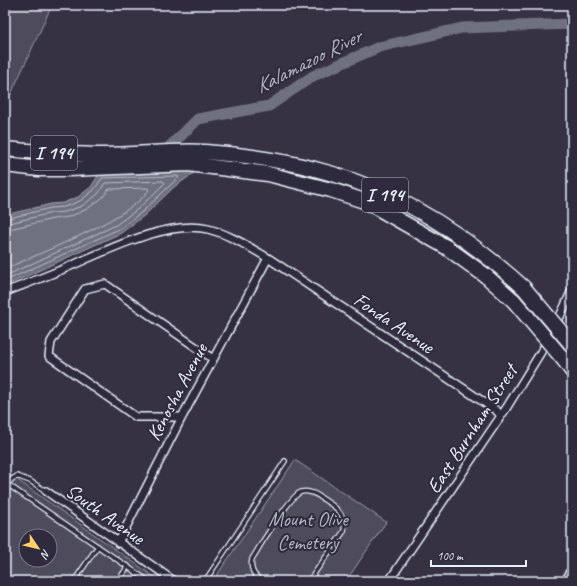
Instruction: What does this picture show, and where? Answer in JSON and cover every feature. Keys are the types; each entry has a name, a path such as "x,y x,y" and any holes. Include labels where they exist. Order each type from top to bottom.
{"highway":[{"path":"5,139 73,154"},
{"name":"I 194","path":"5,149 104,155 174,152 223,154 273,161 333,174 368,187 407,206 460,236 498,265 524,288 572,344"},
{"name":"I 194","path":"5,165 39,169 175,164 216,168 268,174 331,190 367,202 446,247 486,276 514,302 568,366"},
{"path":"570,581 572,575"}],"street":[{"name":"Fonda Avenue","path":"5,292 83,261 112,247 140,237 179,227 208,228 237,240 268,258 497,411 501,416"},
{"name":"Kenosha Avenue","path":"118,543 182,417 268,258"},
{"path":"182,417 136,417 49,356 51,342 85,289 105,284 213,359"},
{"name":"East Burnham Street","path":"390,581 501,416 552,334 572,290"},
{"name":"South Avenue","path":"46,491 174,581"}],"lane":[{"path":"205,581 285,461"},
{"name":"South Avenue","path":"6,485 16,476 30,481 46,491"},
{"path":"6,485 128,566 147,581"},
{"path":"261,581 253,572 251,566 252,559 291,500 301,492 307,491 313,492 333,506 344,518 345,524 344,531 309,581"},
{"path":"74,581 98,546"},
{"path":"118,581 128,566"}],"green space":[{"path":"5,5 52,5 5,107"},
{"name":"Mount Olive Cemetery","path":"295,460 386,522 346,581 213,581"},
{"path":"5,471 160,581 5,581"}],"water":[{"path":"197,171 174,187 145,215 121,233 5,286 5,215 51,204 63,203 78,197 91,187 99,174"}],"waterway":[{"name":"Kalamazoo River","path":"161,155 198,119 269,106 313,76 379,47 462,28 572,24"}]}
